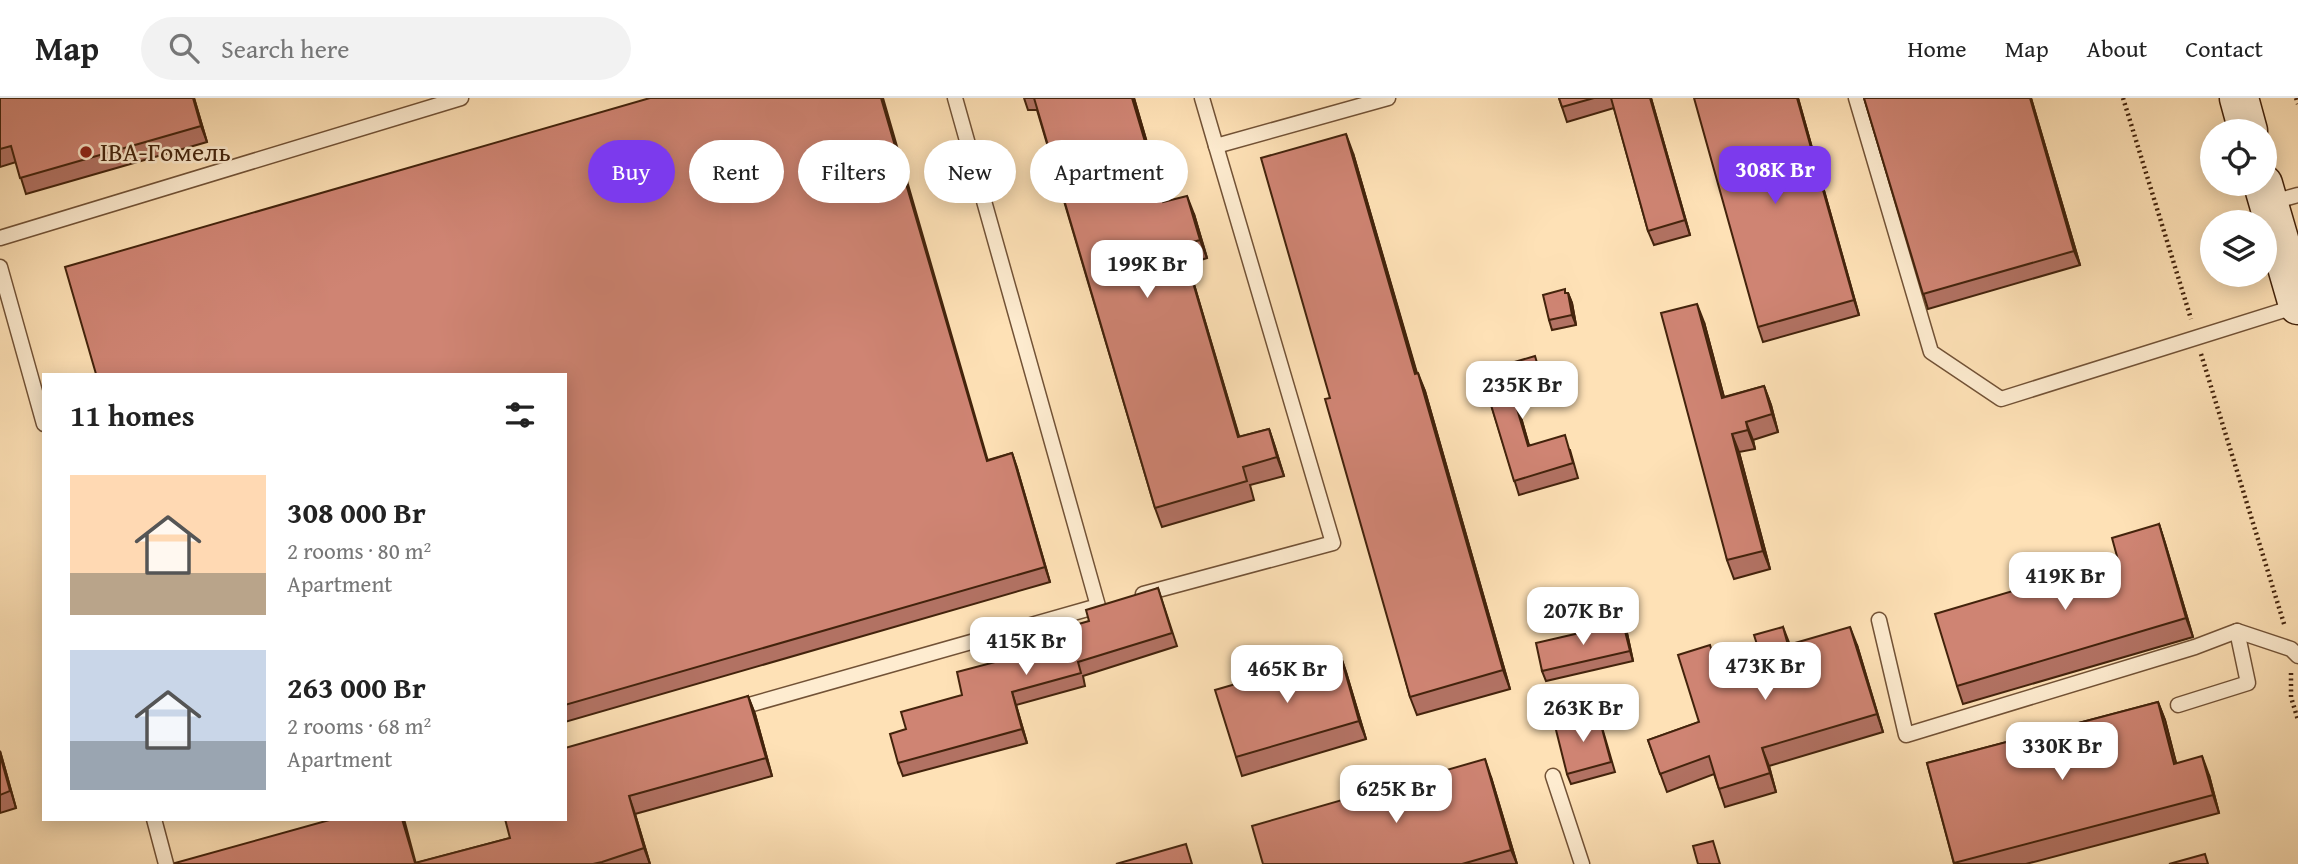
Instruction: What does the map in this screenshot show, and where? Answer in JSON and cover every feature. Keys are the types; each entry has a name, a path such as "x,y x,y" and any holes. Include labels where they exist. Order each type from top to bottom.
{"main road":[{"path":"2239,98 2245,119"},
{"path":"2277,194 2298,305"}],"lane":[{"path":"0,238 461,98"},
{"path":"955,98 1111,603"},
{"path":"725,712 1333,542 1202,98"},
{"path":"1216,146 1388,98"},
{"path":"1856,98 1931,352 2001,399 2298,305"},
{"path":"0,267 42,417"},
{"path":"1879,620 1906,735 2194,647 2237,631 2295,652"},
{"path":"2178,705 2248,683 2237,631"},
{"path":"1553,776 1582,864"},
{"path":"155,821 166,864"}],"path":[{"path":"2123,98 2295,652 2291,697 2298,720"},
{"path":"2296,98 2298,104"}],"building":[{"name":"IBA-Гомель","path":"0,98 193,98 201,126 20,178 11,146 0,149"},
{"path":"650,98 881,98 893,140 798,140 798,203 910,203 910,197 987,461 1012,453 1045,567 567,704 567,373 96,373 65,267"},
{"path":"1034,98 1132,98 1145,140 1046,140"},
{"path":"1559,98 1594,98 1562,107"},
{"path":"1611,98 1650,98 1685,220 1648,231"},
{"path":"1694,98 1797,98 1854,300 1758,327"},
{"path":"1864,98 2030,98 2074,251 1923,294"},
{"path":"1346,134 1503,670 1410,697 1325,399 1330,398 1261,158"},
{"path":"1188,199 1200,240 1182,245 1238,437 1269,429 1277,457 1243,467 1247,481 1155,508 1065,203 1188,203"},
{"path":"1565,289 1572,315 1549,320 1543,295"},
{"path":"1697,304 1722,398 1764,386 1772,414 1746,422 1748,430 1732,434 1763,551 1727,560 1661,313"},
{"path":"1535,356 1543,383 1512,392 1528,446 1565,435 1573,463 1514,481 1481,372"},
{"path":"2159,524 2186,618 1957,686 1935,614 2118,560 2112,538"},
{"path":"1158,588 1172,633 1078,662 1081,673 1012,692 1022,729 898,763 890,734 906,729 901,712 962,695 957,672 1037,651 1033,637 1089,621 1086,610"},
{"path":"1623,623 1630,651 1542,671 1536,643"},
{"path":"1783,627 1788,645 1850,627 1877,714 1762,748 1770,773 1719,789 1709,756 1660,774 1648,740 1699,722 1678,655 1710,645 1717,667 1760,654 1754,635"},
{"path":"1340,654 1359,721 1236,757 1215,690"},
{"path":"748,696 766,758 629,796 644,848 593,864 175,864 326,821 403,821 415,863 510,838 506,821 567,821 567,747"},
{"path":"2158,702 2174,764 2202,756 2213,795 1954,863 1927,763"},
{"path":"1598,714 1611,762 1567,774 1555,726"},
{"path":"0,755 10,791 0,795"},
{"path":"1485,759 1511,850 1462,864 1263,864 1252,826"},
{"path":"1713,841 1720,864 1698,864 1693,846"},
{"path":"1186,844 1192,864 1116,864"},
{"path":"2205,854 2208,864 2169,864"}],"place":[{"name":"IBA-Гомель","path":"86,152"}]}
